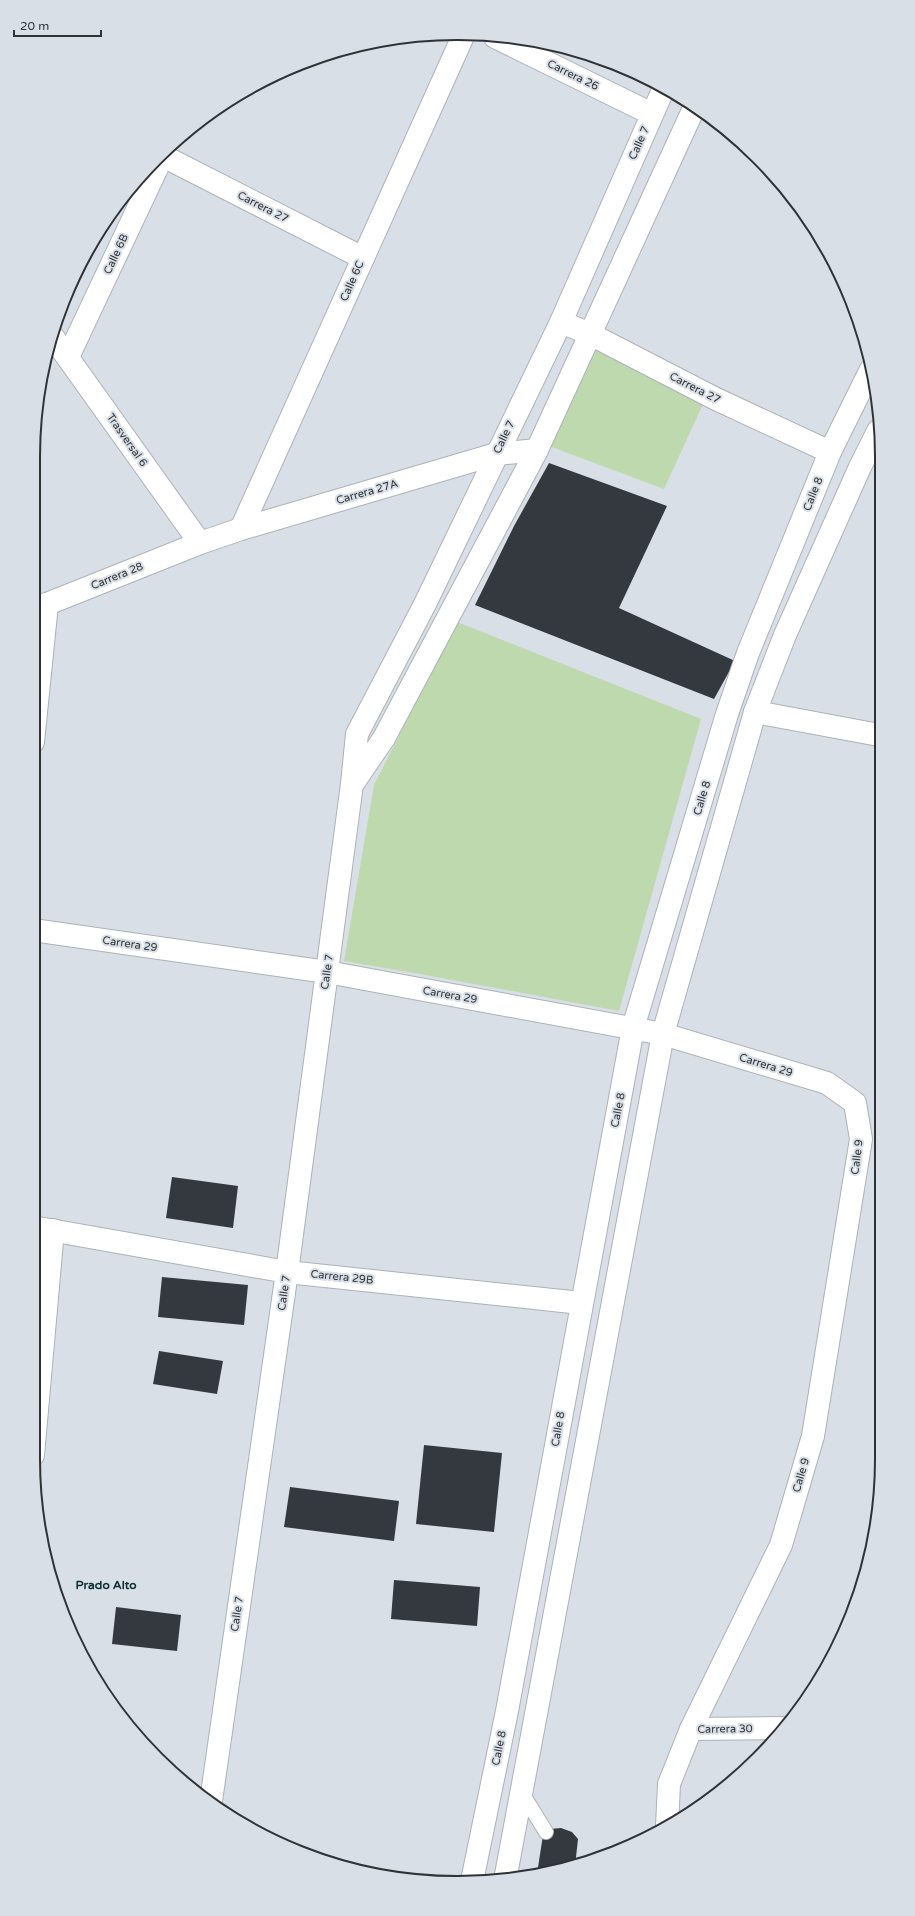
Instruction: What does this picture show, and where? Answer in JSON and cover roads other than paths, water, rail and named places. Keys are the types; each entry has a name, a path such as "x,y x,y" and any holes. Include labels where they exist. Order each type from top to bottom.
{"street":[{"name":"Calle 6C","path":"241,529 461,40"},
{"name":"Carrera 26","path":"508,44 652,114"},
{"name":"Calle 7","path":"211,1795 287,1272 328,972 357,734 425,604 496,454 561,322 661,94"},
{"name":"Calle 7","path":"352,784 384,738 537,450 692,112"},
{"name":"Carrera 27","path":"168,156 363,258"},
{"name":"Calle 6B","path":"68,357 158,166"},
{"name":"Carrera 27","path":"561,322 590,334 716,399 830,452"},
{"name":"Trasversal 6","path":"56,341 200,543"},
{"name":"Calle 8","path":"473,1875 507,1712 581,1303 633,1028 729,707 748,653 830,452 867,377"},
{"path":"506,1873 663,1034 755,712 785,635 874,439"},
{"name":"Carrera 27A","path":"200,543 241,529 496,454 537,450"},
{"name":"Carrera 28","path":"40,605 200,543"},
{"path":"755,712 875,734"},
{"name":"Carrera 29","path":"40,931 328,972 663,1034 827,1083 855,1103"},
{"name":"Calle 9","path":"667,1819 669,1784 691,1729 781,1545 813,1436 861,1139 855,1103"},
{"path":"40,1297 43,1229"},
{"name":"Carrera 29B","path":"43,1229 287,1272 581,1303"},
{"name":"Carrera 30","path":"691,1729 776,1728"}],"lane":[{"path":"522,1793 546,1832"}],"district":[{"name":"Prado Alto","path":"106,1585"}]}
